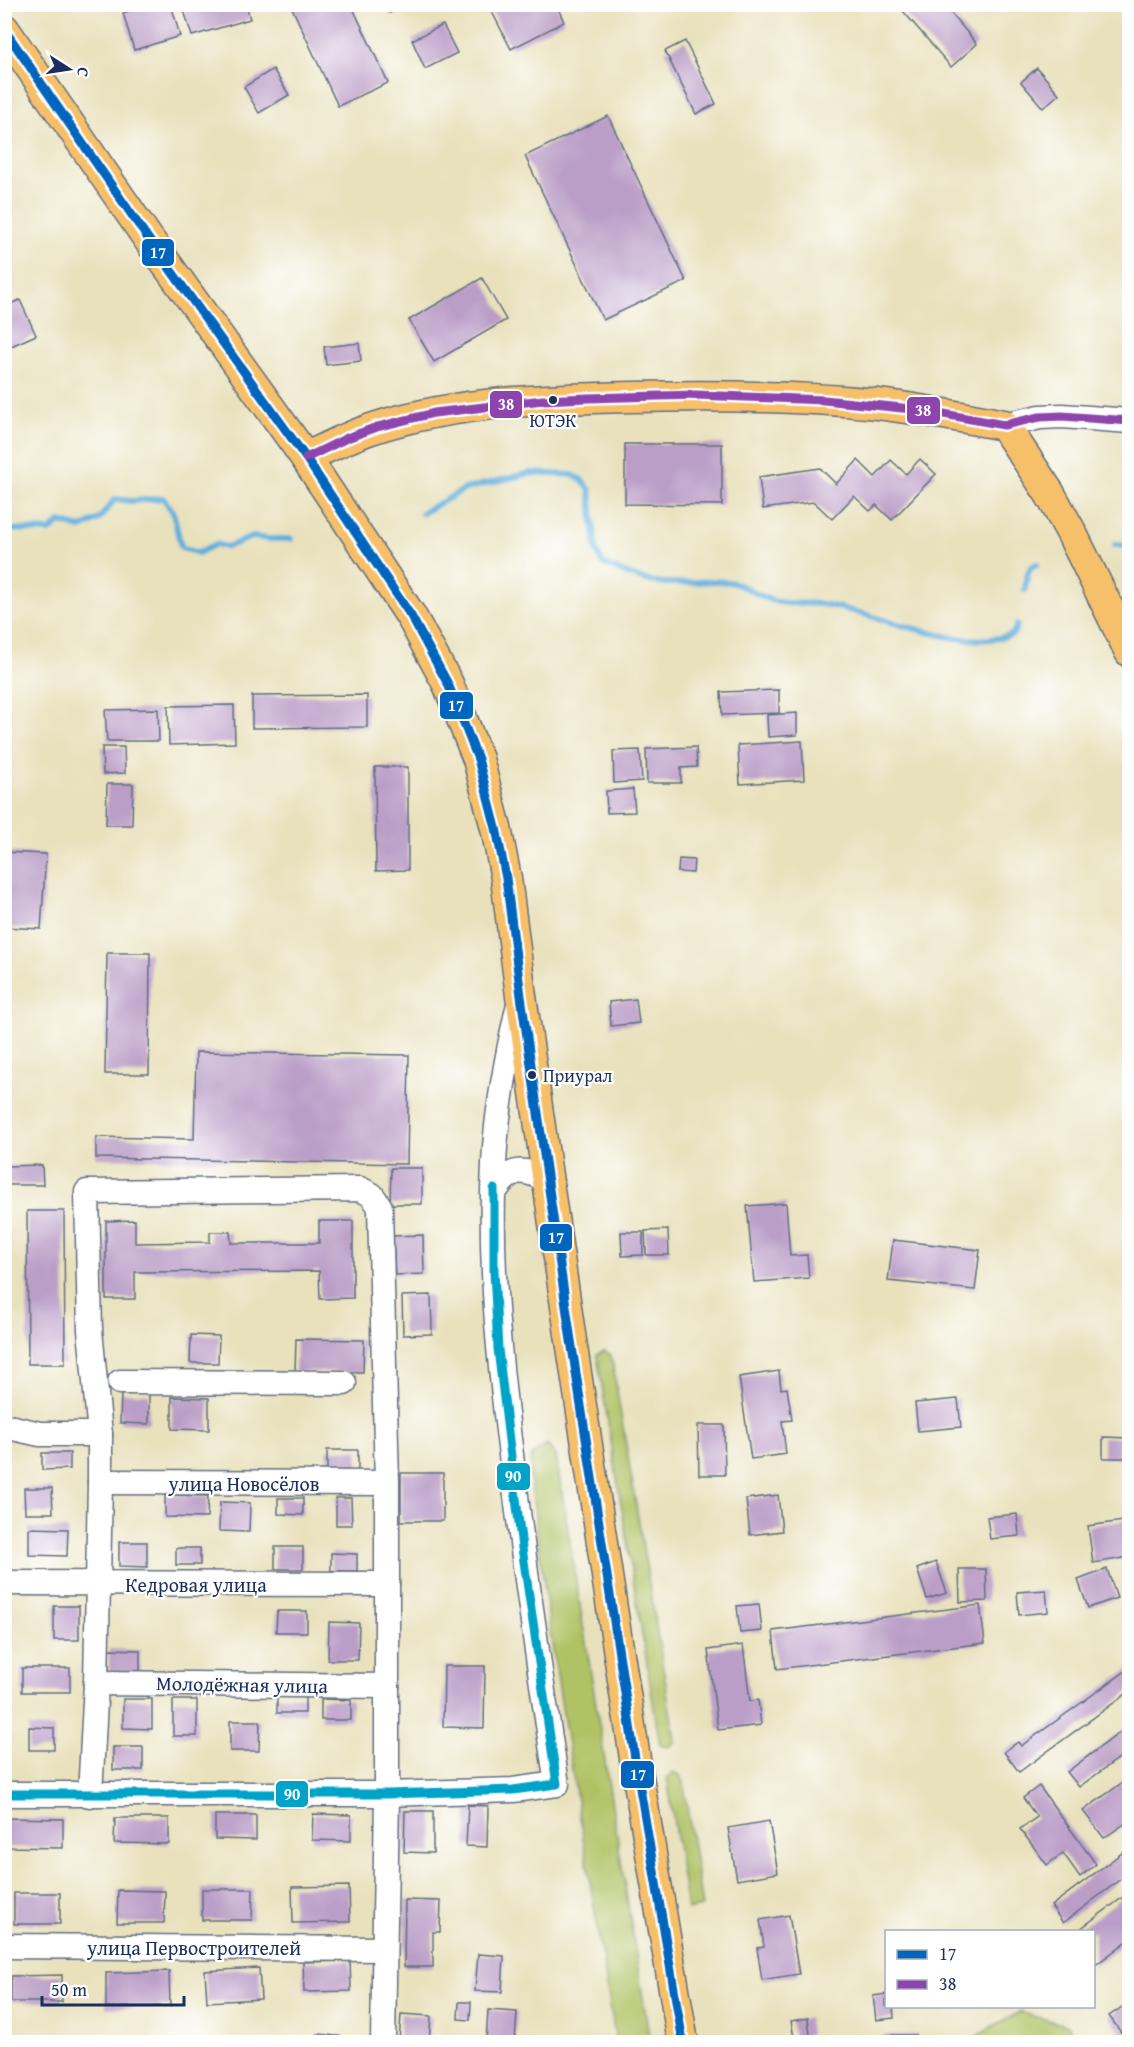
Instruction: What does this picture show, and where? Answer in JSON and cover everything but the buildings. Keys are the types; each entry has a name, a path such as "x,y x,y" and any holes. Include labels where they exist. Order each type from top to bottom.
{"main road":[{"path":"4,29 147,237 306,458 411,616 434,655 461,713 478,759 506,878 520,996 547,1180 636,1765 682,2043"},
{"path":"306,458 346,438 406,419 484,406 554,400 696,395 824,400 922,410 1004,425 1055,503 1130,652"}],"street":[{"path":"1004,425 1040,417 1062,416 1130,421"},
{"path":"4,1794 387,1794 513,1790 557,1784 522,1548 498,1349 494,1271 495,1147 503,1071 520,996"},
{"path":"494,1193 503,1178 518,1172 531,1172 547,1180"},
{"path":"90,1795 99,1584 100,1434 90,1330 87,1192 360,1189 372,1195 380,1207 387,1484 387,1794 382,2043"},
{"path":"120,1382 344,1383"},
{"path":"4,1426 40,1434 100,1434"},
{"name":"улица Новосёлов","path":"100,1482 387,1484"},
{"name":"Кедровая улица","path":"4,1583 387,1584"},
{"name":"Молодёжная улица","path":"96,1683 387,1686"},
{"name":"улица Первостроителей","path":"4,1946 384,1949"}],"green space":[{"path":"604,1351 611,1355 675,1740 667,1747 660,1745 597,1355"},
{"path":"547,1445 556,1456 650,2042 616,2042 552,1645 530,1477 532,1455"},
{"path":"673,1772 680,1775 684,1786 702,1907 687,1910 667,1777"},
{"path":"1020,2012 1068,2026 1078,2042 966,2042"}],"waterway":[{"path":"422,513 465,489 530,473 573,475 582,480 590,490 596,550 603,564 635,577 664,583 729,582 777,602 821,604 843,608 944,636 992,639 1013,634 1017,625"},
{"path":"4,529 50,531 60,522 81,528 99,519 115,499 132,501 163,498 173,512 181,547 198,553 216,544 226,547 253,537 291,539"},
{"path":"1115,545 1130,546"},
{"path":"1025,590 1031,567 1037,564"}],"transit line":[{"name":"17","path":"4,29 147,237 306,458 411,616 448,684 478,759 506,878 570,1334 636,1765 683,2042"},
{"name":"38","path":"306,458 347,438 377,427 434,413 543,400 696,395 824,400 922,410 1004,425 1040,417 1062,416 1130,421"},
{"name":"90","path":"4,1794 387,1794 513,1790 557,1784 522,1548 498,1349 494,1271 494,1189"}],"place":[{"name":"ЮТЭК","path":"553,400"},
{"name":"Приурал","path":"532,1075"}]}
